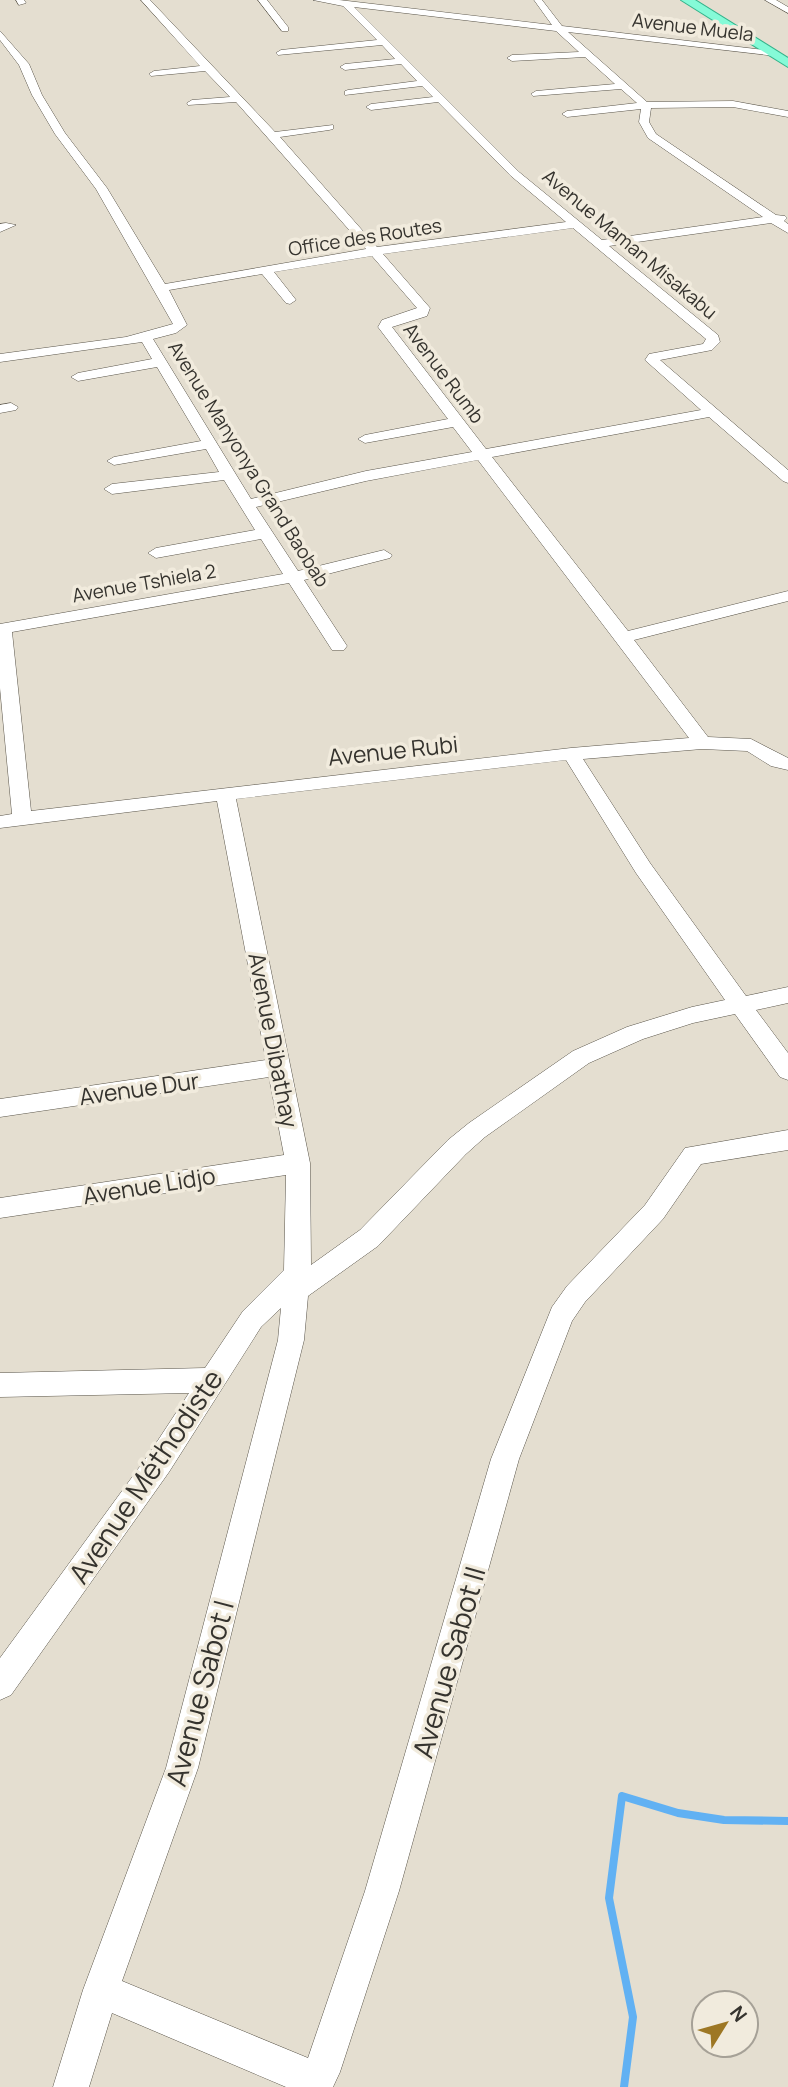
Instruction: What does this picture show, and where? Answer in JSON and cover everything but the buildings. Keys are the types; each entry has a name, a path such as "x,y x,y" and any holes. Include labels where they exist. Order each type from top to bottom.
{"main road":[{"path":"687,0 788,63"}],"street":[{"name":"Avenue Rumb","path":"145,0 273,135 377,251 425,310 387,323 385,327 481,455 625,637 702,743"},
{"path":"262,0 285,29"},
{"name":"Avenue Muela","path":"317,0 346,4 373,3 559,29 773,54"},
{"path":"538,0 559,29 584,54 646,106"},
{"path":"772,2 786,0"},
{"path":"772,2 788,10"},
{"name":"Avenue Maman Misakabu","path":"346,4 515,174 713,338 713,342 707,346 652,359 712,412 781,465 788,478"},
{"name":"Avenue Manyonya Grand Baobab","path":"2,36 60,134 101,188 161,288 179,328 146,338 247,505 338,646"},
{"path":"281,53 385,42"},
{"path":"512,58 584,54"},
{"path":"345,67 404,61"},
{"path":"154,74 208,68"},
{"path":"348,93 426,83"},
{"path":"536,94 621,86"},
{"path":"192,103 238,99"},
{"path":"371,107 442,99"},
{"path":"567,114 723,102 788,114"},
{"path":"646,106 644,122 652,136 788,229"},
{"path":"273,135 329,127"},
{"path":"600,244 788,217"},
{"name":"Office des Routes","path":"161,288 377,251 575,224"},
{"path":"265,270 290,300"},
{"path":"0,358 146,338"},
{"path":"78,377 160,362"},
{"path":"247,505 366,476 712,412"},
{"path":"365,439 456,422"},
{"path":"114,461 210,444"},
{"path":"112,489 229,475"},
{"path":"156,553 265,533"},
{"name":"Avenue Tshiela 2","path":"1,629 295,577 384,555"},
{"path":"625,637 788,597"},
{"path":"1,629 22,819"},
{"name":"Avenue Rubi","path":"0,822 225,793 571,754 702,743 751,745 772,759 788,764"},
{"path":"571,754 643,868 788,1071"},
{"name":"Avenue Dibathay","path":"225,793 298,1163 300,1192 297,1282"},
{"name":"Avenue Méthodiste","path":"0,1684 159,1464 252,1319 297,1282 369,1238 457,1147 581,1057 635,1032 692,1015 788,995"},
{"name":"Avenue Dur","path":"0,1108 279,1067"},
{"name":"Avenue Sabot II","path":"101,1990 304,2076 316,2077 322,2072 382,1891 505,1459 561,1315 583,1286 654,1212 694,1155 788,1140"},
{"name":"Avenue Lidjo","path":"0,1208 298,1163"},
{"name":"Avenue Sabot I","path":"71,2087 101,1990 182,1768 291,1340 297,1282"},
{"path":"0,1385 211,1380"}],"waterway":[{"path":"624,2087 633,2017 609,1898 622,1796 678,1813 724,1820 788,1821"}]}
